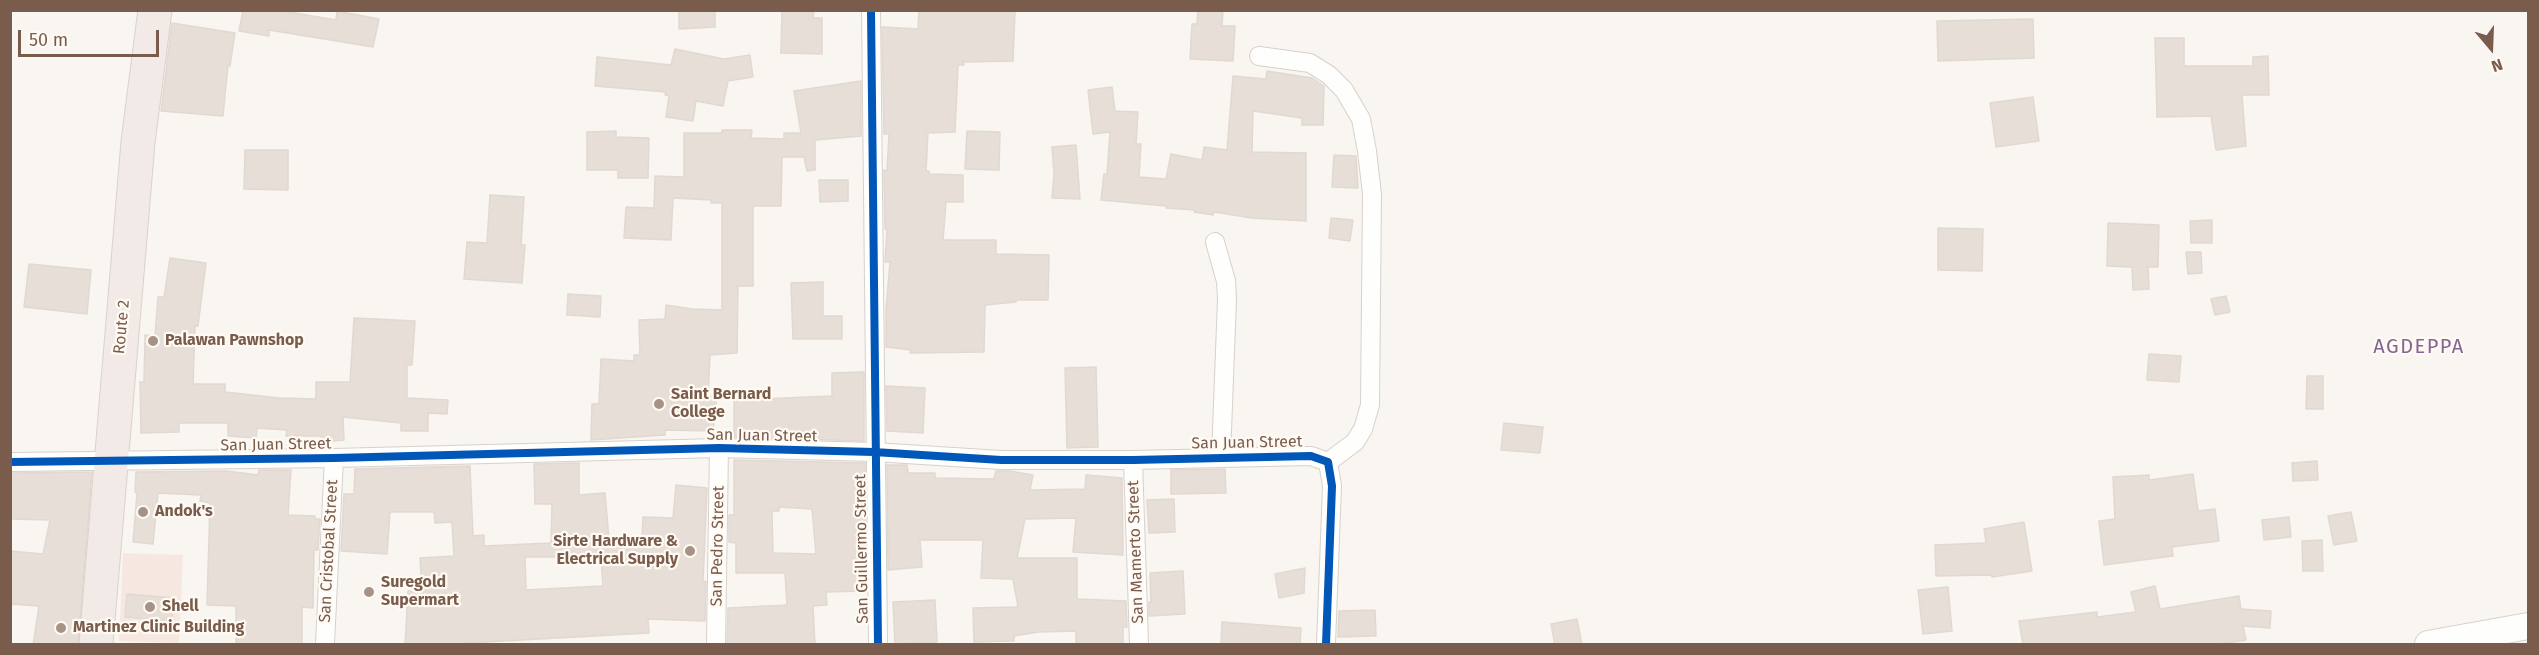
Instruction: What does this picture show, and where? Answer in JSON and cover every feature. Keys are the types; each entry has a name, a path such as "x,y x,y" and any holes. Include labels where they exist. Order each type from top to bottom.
{"highway":[{"name":"Route 2","path":"96,645 138,142 155,10"}],"main road":[{"path":"2428,645 2529,626"}],"street":[{"name":"San Guillermo Street","path":"871,10 874,452 878,645"},
{"path":"1259,56 1310,63 1329,75 1344,90 1361,119 1372,194 1370,405 1363,429 1355,442 1328,462 1332,486 1332,520 1326,645"},
{"path":"1215,242 1226,281 1227,299 1221,457"},
{"name":"San Juan Street","path":"10,462 334,458 719,448 874,452 1001,460 1311,456 1328,462"},
{"name":"San Pedro Street","path":"716,645 719,448"},
{"name":"San Cristobal Street","path":"325,645 334,458"},
{"name":"San Mamerto Street","path":"1133,460 1139,645"}],"shaded area":[{"path":"123,553 183,555 179,643 119,641"}],"building":[{"path":"243,10 277,10 336,20 337,11 379,19 373,47 269,30 269,36 239,31"},
{"path":"679,10 715,10 715,27 679,29"},
{"path":"782,10 814,10 813,18 822,18 822,54 781,53"},
{"path":"919,10 1015,10 1013,61 963,62 964,65 958,65 955,132 928,133 926,171 929,171 929,174 963,175 963,202 946,202 943,240 996,240 996,254 1049,255 1048,300 1016,300 1016,302 985,305 984,352 910,353 911,350 886,347 890,262 885,262 887,229 885,229 884,170 887,171 889,134 884,134 882,27 918,29"},
{"path":"1198,10 1223,10 1222,26 1235,26 1233,61 1190,59 1192,24 1197,24"},
{"path":"2033,19 2034,58 1938,61 1937,21"},
{"path":"172,23 235,33 230,66 228,65 223,116 161,111"},
{"path":"2155,38 2184,38 2184,66 2253,66 2253,57 2268,56 2269,95 2242,95 2246,146 2216,150 2211,116 2157,117"},
{"path":"675,49 724,59 750,55 753,77 728,81 723,106 696,101 693,121 666,117 669,96 665,95 666,92 595,86 597,57 671,65"},
{"path":"1267,71 1312,78 1324,86 1323,125 1302,125 1302,118 1253,111 1252,152 1306,153 1306,221 1252,218 1214,212 1213,215 1194,212 1195,210 1166,208 1166,206 1101,200 1104,174 1107,174 1110,132 1093,134 1088,90 1112,87 1115,111 1138,112 1136,144 1141,144 1139,177 1166,179 1171,154 1202,160 1204,147 1227,150 1233,76 1266,79"},
{"path":"861,81 861,136 815,140 815,170 807,171 804,157 782,157 781,206 753,206 753,286 738,286 737,353 710,355 708,396 717,396 713,431 665,430 665,435 591,440 592,404 599,404 601,359 634,361 634,355 640,355 639,320 665,319 666,305 722,310 722,203 711,203 711,200 673,198 671,240 624,238 626,207 654,208 655,176 684,177 684,133 752,130 751,138 784,139 784,133 801,133 794,91"},
{"path":"2033,97 2039,141 1996,147 1990,103"},
{"path":"616,131 616,137 649,138 648,178 618,178 618,170 587,170 587,132"},
{"path":"967,131 1000,132 999,170 965,169"},
{"path":"1076,145 1080,199 1052,198 1054,174 1052,147"},
{"path":"245,150 288,150 288,190 244,189"},
{"path":"1334,155 1356,156 1358,188 1332,187"},
{"path":"819,180 848,180 848,201 820,202"},
{"path":"490,195 524,197 521,245 525,245 522,283 464,279 467,242 487,243"},
{"path":"1331,218 1353,220 1350,241 1329,238"},
{"path":"2212,220 2212,243 2191,243 2190,221"},
{"path":"2108,223 2159,225 2158,267 2148,267 2149,289 2133,290 2132,267 2107,266"},
{"path":"1938,228 1983,229 1982,271 1938,270"},
{"path":"2186,252 2201,252 2202,273 2188,274"},
{"path":"170,258 206,263 198,326 195,326 193,384 225,384 225,392 279,398 316,399 316,382 350,382 354,318 415,321 412,365 407,365 407,398 448,400 447,414 428,413 428,431 401,431 401,423 343,417 344,440 322,442 321,436 286,436 287,430 257,428 256,438 228,436 228,423 179,423 179,432 141,433 140,382 144,382 145,335 155,336 158,297 164,297"},
{"path":"29,264 91,270 87,314 24,307"},
{"path":"823,282 823,316 842,316 842,339 793,339 791,283"},
{"path":"568,294 601,296 600,317 567,315"},
{"path":"2226,296 2230,312 2215,315 2211,299"},
{"path":"2149,354 2181,356 2179,382 2147,380"},
{"path":"1096,367 1098,447 1067,448 1065,368"},
{"path":"864,372 864,441 734,437 734,395 761,394 761,399 832,396 832,373"},
{"path":"2307,376 2323,376 2323,409 2306,409"},
{"path":"886,386 925,388 923,433 887,431"},
{"path":"1504,423 1543,427 1540,453 1501,450"},
{"path":"734,460 865,463 866,591 826,592 827,605 813,606 815,645 727,645 728,608 787,605 785,573 736,573 736,543 729,542 729,515 734,515","holes":["779,507 812,509 816,554 773,553 772,511 779,511"]},
{"path":"2317,461 2318,480 2293,481 2292,463"},
{"path":"579,463 579,495 605,493 609,539 642,536 643,517 673,518 676,485 707,488 703,581 706,582 705,621 648,619 649,633 467,643 467,645 405,645 408,591 422,592 420,558 454,556 452,522 435,523 434,512 390,512 387,554 341,551 344,494 354,494 355,469 470,466 473,536 484,535 484,546 551,543 552,504 535,504 534,464","holes":["525,557 601,557 603,586 526,590"]},
{"path":"887,465 907,465 908,473 935,473 935,478 994,479 996,471 1033,475 1030,490 1085,489 1086,475 1122,478 1123,555 1073,552 1076,518 1025,519 1017,558 1077,558 1077,599 1126,601 1127,627 1123,627 1123,645 1076,645 1076,631 1038,632 1014,636 1014,641 974,642 973,608 1018,607 1013,579 981,578 983,540 920,540 922,567 888,570"},
{"path":"1225,469 1226,493 1171,494 1171,470"},
{"path":"259,470 291,470 288,515 315,516 315,519 320,519 318,550 314,550 313,608 302,607 302,645 236,644 236,606 207,605 210,503 200,501 201,495 158,493 153,544 133,542 137,493 135,492 136,472 226,471 258,475"},
{"path":"92,472 78,645 33,645 39,606 10,604 10,551 43,554 50,520 10,519 10,473"},
{"path":"2193,474 2198,511 2215,509 2219,541 2172,547 2173,556 2104,565 2099,521 2115,519 2113,477 2149,475 2149,480"},
{"path":"1174,499 1175,532 1149,533 1147,500"},
{"path":"2351,512 2357,541 2334,545 2328,516"},
{"path":"2289,517 2291,537 2264,540 2262,520"},
{"path":"2024,522 2032,571 1992,577 1991,575 1936,576 1935,545 1986,543 1984,529"},
{"path":"2322,540 2323,571 2303,571 2302,541"},
{"path":"1305,568 1304,593 1279,598 1275,574"},
{"path":"1183,571 1185,614 1149,616 1150,573"},
{"path":"2155,586 2160,609 2239,596 2241,609 2271,611 2270,628 2243,626 2246,640 2214,645 2023,645 2019,621 2097,612 2097,617 2136,612 2131,592"},
{"path":"1948,587 1952,631 1923,634 1918,590"},
{"name":"Shell","path":"127,594 174,598 172,621 125,617"},
{"path":"935,600 937,642 895,644 893,602"},
{"path":"1375,610 1376,636 1338,637 1339,611"},
{"path":"1577,619 1582,645 1555,645 1551,624"},
{"path":"1222,622 1301,628 1300,645 1221,645"}],"cycle path":[{"path":"871,10 878,644"},
{"path":"10,462 334,458 719,448 874,452 1001,460 1311,456 1328,462 1332,486 1326,644"}],"place":[{"name":"Palawan Pawnshop","path":"153,341"},
{"name":"Saint Bernard College","path":"659,404"},
{"name":"Andok's","path":"143,512"},
{"name":"Sirte Hardware & Electrical Supply","path":"690,551"},
{"name":"Suregold Supermart","path":"369,592"},
{"name":"Shell","path":"150,607"},
{"name":"Martinez Clinic Building","path":"61,628"}],"district":[{"name":"AGDEPPA","path":"2419,347"}]}
